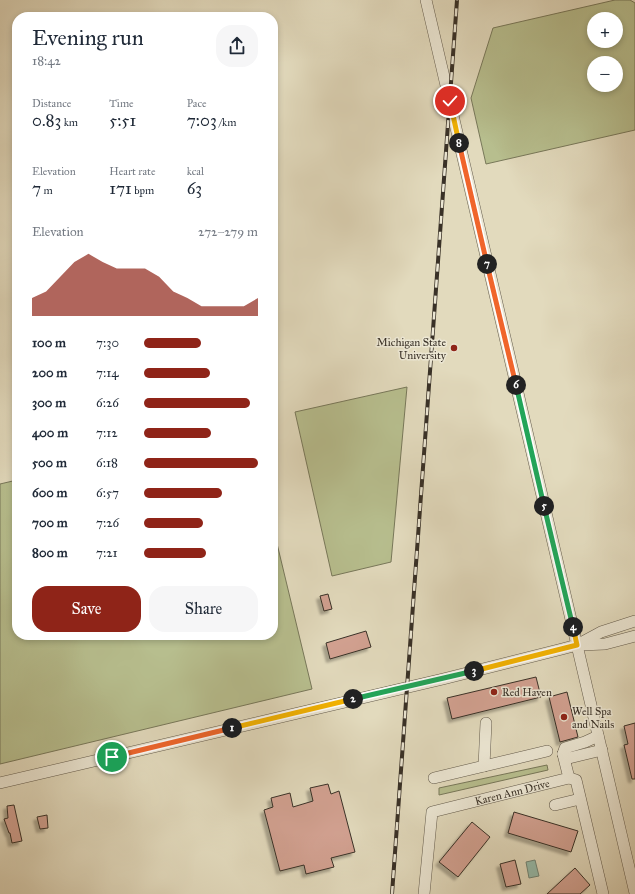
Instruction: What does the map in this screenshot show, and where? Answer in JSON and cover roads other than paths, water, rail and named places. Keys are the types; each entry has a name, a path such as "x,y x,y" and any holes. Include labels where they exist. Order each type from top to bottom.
{"street":[{"path":"426,0 635,893"},
{"path":"577,645 601,632 635,621"},
{"path":"0,783 443,679 577,645 605,644 635,636"},
{"path":"484,766 486,723"},
{"path":"598,736 565,748 563,754 569,778 576,780 603,894"},
{"path":"563,754 569,758 602,750"},
{"path":"434,778 547,751"},
{"name":"Karen Ann Drive","path":"424,894 432,812 569,778"},
{"path":"555,805 580,799"}],"railway":[{"path":"392,894 457,0"}],"place":[{"name":"Michigan State University","path":"454,348"},
{"name":"Red Haven","path":"494,692"},
{"name":"Well Spa and Nails","path":"564,717"}]}
